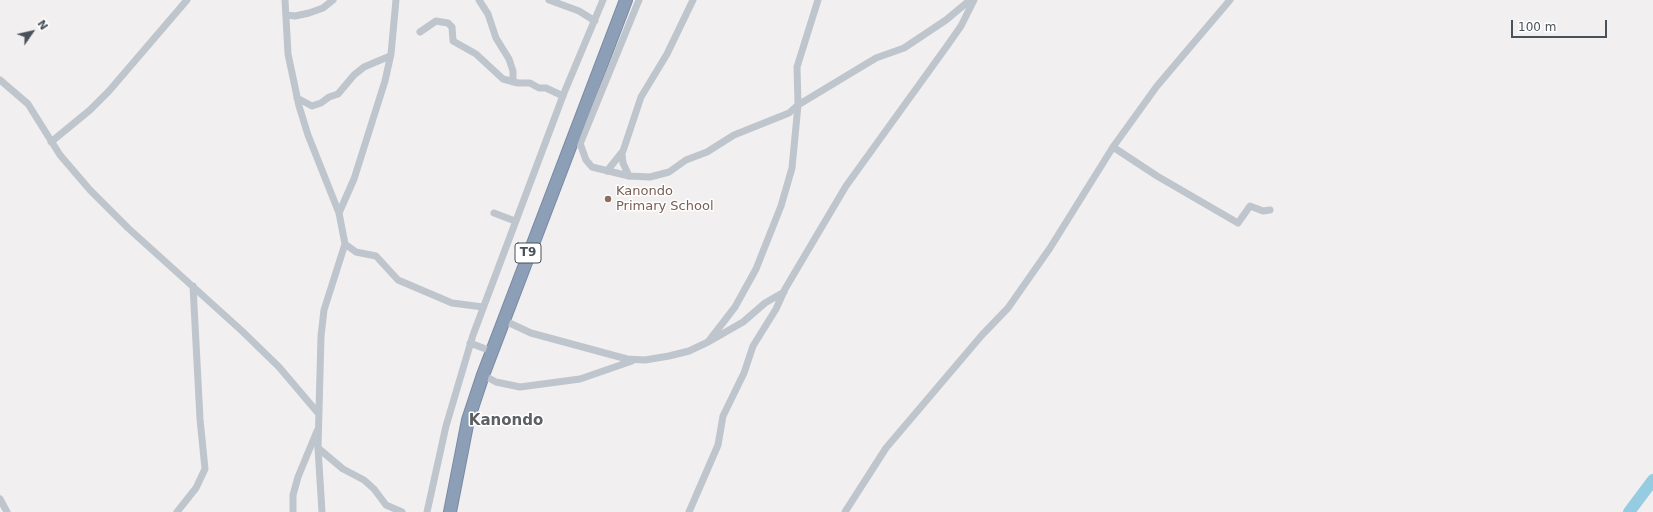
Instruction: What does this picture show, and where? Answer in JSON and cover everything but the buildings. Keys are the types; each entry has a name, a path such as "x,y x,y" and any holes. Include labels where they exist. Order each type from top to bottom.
{"highway":[{"name":"T9","path":"450,512 468,420 491,351 626,0"}],"street":[{"path":"51,142 90,110 109,91 187,0"},
{"path":"285,0 288,54 297,98 308,135 339,213 345,244 324,310 321,336 318,448 322,512"},
{"path":"286,15 295,16 310,13 322,8 333,0"},
{"path":"339,213 354,179 378,104 390,56 396,0"},
{"path":"479,0 488,14 496,38 509,59 513,71 513,82"},
{"path":"549,0 579,11 596,21"},
{"path":"427,512 446,426 482,307 563,96 596,21 603,0"},
{"path":"580,144 638,0"},
{"path":"629,176 623,162 623,151 641,97 667,54 693,0"},
{"path":"708,342 735,307 756,269 770,238 781,206 792,168 798,106 797,67 818,0"},
{"path":"575,132 586,160 592,167 629,176 650,177 669,172 690,158 707,152 739,133 782,117 876,58 904,48 946,20 970,0"},
{"path":"690,512 718,445 723,416 744,373 752,346 776,309 784,292 846,186 961,26 974,0"},
{"path":"845,512 886,448 982,335 1008,308 1050,248 1113,147 1157,86 1230,0"},
{"path":"420,32 436,21 448,23 453,29 453,41 476,54 500,77 513,82 530,83 539,88 546,88 563,96"},
{"path":"297,98 312,106 321,104 329,97 338,94 354,75 364,67 390,56"},
{"path":"0,80 28,104 51,142 72,170 108,208 279,366 318,413"},
{"path":"1113,147 1163,180 1238,223 1250,206 1263,211 1270,210"},
{"path":"607,171 623,151"},
{"path":"494,212 516,221"},
{"path":"345,244 356,252 376,256 393,276 404,283 452,303 482,307"},
{"path":"177,512 196,488 205,469 200,419 193,286"},
{"path":"502,320 531,333 560,342 634,360 645,360 689,351 708,342 735,327 751,316 765,303 784,292"},
{"path":"470,343 491,351"},
{"path":"483,375 496,382 520,387 580,379 634,360"},
{"path":"293,512 293,495 298,477 318,429"},
{"path":"318,448 342,470 364,480 374,489 386,505 402,512"},
{"path":"0,499 7,512"}],"waterway":[{"path":"1629,512 1653,480"}],"place":[{"name":"Kanondo Primary School","path":"608,199"}],"district":[{"name":"Kanondo","path":"506,421"}]}
